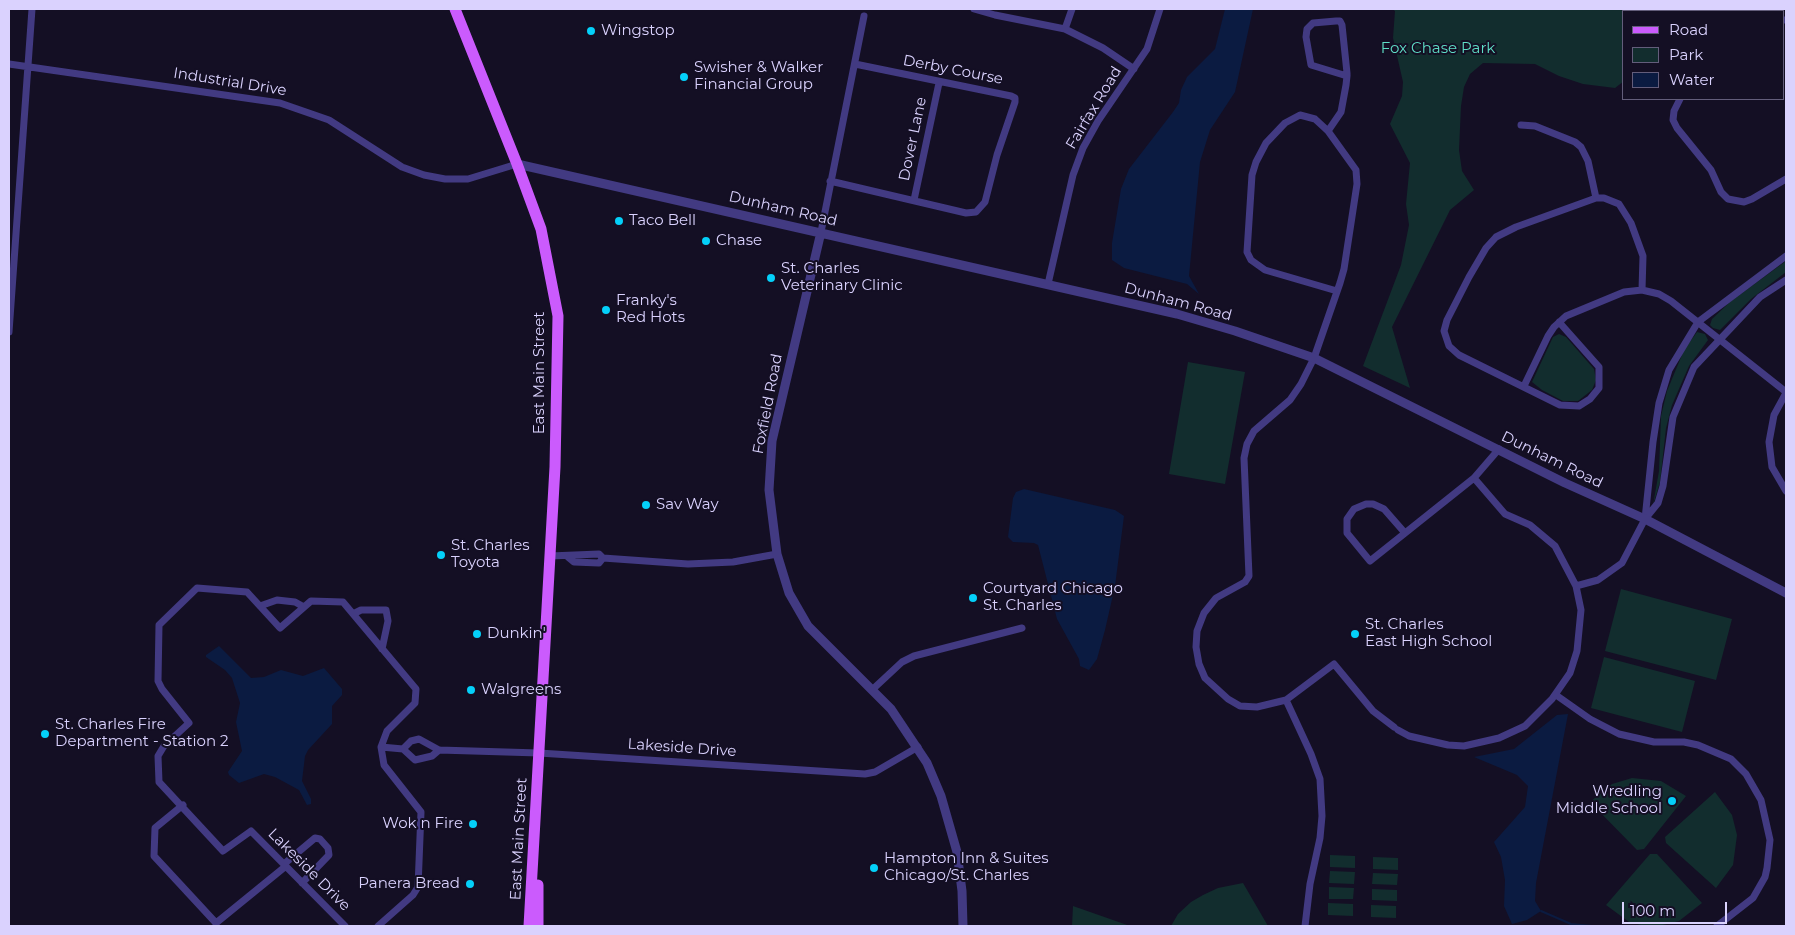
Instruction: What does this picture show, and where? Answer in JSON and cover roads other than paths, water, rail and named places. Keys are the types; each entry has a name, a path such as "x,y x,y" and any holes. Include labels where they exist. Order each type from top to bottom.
{"main road":[{"name":"East Main Street","path":"455,9 541,229 558,316 555,467 529,926"},
{"name":"East Main Street","path":"538,926 539,753"}],"street":[{"path":"9,332 32,9"},
{"path":"974,9 1065,29 1103,48 1134,69"},
{"path":"1065,29 1072,9"},
{"name":"Fairfax Road","path":"1048,284 1072,175 1083,148 1147,49 1160,9"},
{"name":"Foxfield Road","path":"864,16 821,232 772,441 769,490 777,554 789,593 808,626 891,709 918,747 941,796 957,852 962,891 963,926"},
{"path":"1328,131 1341,112 1347,76 1340,21 1313,23 1307,29 1306,37 1311,65 1347,76"},
{"name":"Industrial Drive","path":"9,64 280,103 329,120 402,167 424,175 445,179 468,179 517,164"},
{"name":"Derby Course","path":"830,181 971,213 982,208 996,155 1015,102 1015,98 1011,96 938,83 854,64"},
{"name":"Dover Lane","path":"914,200 938,83"},
{"path":"1680,100 1674,111 1673,120 1677,128 1711,170 1721,192 1728,199 1744,202 1786,179"},
{"path":"1337,291 1259,266 1251,260 1246,242 1252,175 1256,162 1266,143 1285,123 1300,115 1315,119 1328,131 1353,164 1358,184 1344,269 1337,291 1314,358 1290,400 1263,422 1247,444 1244,458 1249,576 1245,582 1216,598 1204,613 1197,631 1196,647 1199,664 1205,678 1216,689 1240,706 1257,707 1286,700 1334,664 1373,711 1410,736 1448,745 1464,746 1499,738 1525,726 1556,695 1570,673 1577,651 1581,610 1576,586 1555,546 1530,525 1505,514 1474,478"},
{"path":"1521,125 1534,126 1575,142 1581,147 1588,161 1596,198"},
{"name":"Dunham Road","path":"517,164 1177,314 1314,358 1499,448 1565,483 1644,519 1732,567 1786,593"},
{"path":"1559,322 1596,361 1601,374 1599,388 1585,403 1570,407 1560,405 1459,355 1449,346 1444,331 1447,320 1486,248 1496,237 1516,227 1596,198 1604,198 1619,204 1631,223 1644,256 1642,290"},
{"path":"1644,519 1659,403 1669,370 1698,322 1786,256"},
{"path":"1576,586 1598,580 1622,563 1644,519 1655,508 1661,495 1670,429 1677,406 1694,367 1760,297 1786,280"},
{"path":"1524,386 1548,336 1566,316 1600,300 1624,292 1642,290 1651,292 1671,301 1786,392 1774,415 1769,442 1772,467 1786,492"},
{"path":"1405,533 1380,506 1366,504 1354,509 1347,519 1347,533 1370,561 1474,478 1499,448"},
{"path":"550,556 568,557 574,562 599,563 603,558 688,564 733,562 777,554"},
{"name":"Lakeside Drive","path":"345,926 251,831 223,851 183,805 159,782 158,756 189,723 162,689 158,680 159,625 197,588 247,592 280,628 311,601 343,602 416,689 415,703 387,731 381,747 403,749 416,760 432,756 439,750"},
{"path":"260,606 277,600 295,602 304,607"},
{"path":"353,614 361,610 386,610 388,622 382,649"},
{"path":"873,689 902,662 914,656 1022,628"},
{"path":"1556,695 1590,719 1619,734 1654,742 1684,742 1698,745 1731,759 1746,774 1761,800 1770,840 1767,868 1765,877 1753,898 1717,926"},
{"path":"1286,700 1317,768 1320,779 1322,816 1320,838 1310,884 1305,926"},
{"name":"Lakeside Drive","path":"403,749 409,742 419,739 439,750 539,753 865,774 875,772 918,747"},
{"path":"378,926 413,895 418,887 421,812 384,765 381,747"},
{"path":"183,805 155,828 154,856 216,925 315,838 320,839 328,848 329,855 302,883"}],"water":[{"path":"1225,9 1253,9 1235,92 1210,130 1200,162 1189,276 1199,294 1187,284 1124,268 1112,260 1112,243 1121,189 1129,169 1179,103 1181,90 1187,77 1215,49"},
{"path":"1024,489 1115,510 1124,516 1115,586 1105,630 1097,659 1089,670 1080,666 1079,659 1057,619 1038,545 1034,543 1013,542 1008,537 1013,498 1016,492"},
{"path":"219,646 251,678 264,677 281,670 303,676 324,668 342,689 342,695 332,706 332,724 308,750 305,756 302,781 311,799 311,804 307,805 299,790 275,777 264,774 239,783 229,775 228,772 242,751 236,722 240,703 232,678 225,670 206,657 206,655"},
{"path":"1568,714 1536,883 1535,901 1541,911 1527,920 1512,924 1504,906 1505,880 1501,857 1494,842 1525,807 1528,786 1517,775 1474,757 1514,749 1557,715"}],"waterway":[{"path":"1541,911 1571,924 1592,926"}],"place":[{"name":"Wingstop","path":"591,31"},
{"name":"Swisher & Walker Financial Group","path":"684,77"},
{"name":"Taco Bell","path":"619,221"},
{"name":"Chase","path":"706,241"},
{"name":"St. Charles Veterinary Clinic","path":"771,278"},
{"name":"Franky's Red Hots","path":"606,310"},
{"name":"Sav Way","path":"646,505"},
{"name":"St. Charles Toyota","path":"441,555"},
{"name":"Courtyard Chicago St. Charles","path":"973,598"},
{"name":"Dunkin'","path":"477,634"},
{"name":"St. Charles East High School","path":"1355,634"},
{"name":"Walgreens","path":"471,690"},
{"name":"St. Charles Fire Department - Station 2","path":"45,734"},
{"name":"Wredling Middle School","path":"1672,801"},
{"name":"Wok n Fire","path":"473,824"},
{"name":"Hampton Inn & Suites Chicago/St. Charles","path":"874,868"},
{"name":"Panera Bread","path":"470,884"}],"park label":[{"name":"Fox Chase Park","path":"1438,49"}]}
